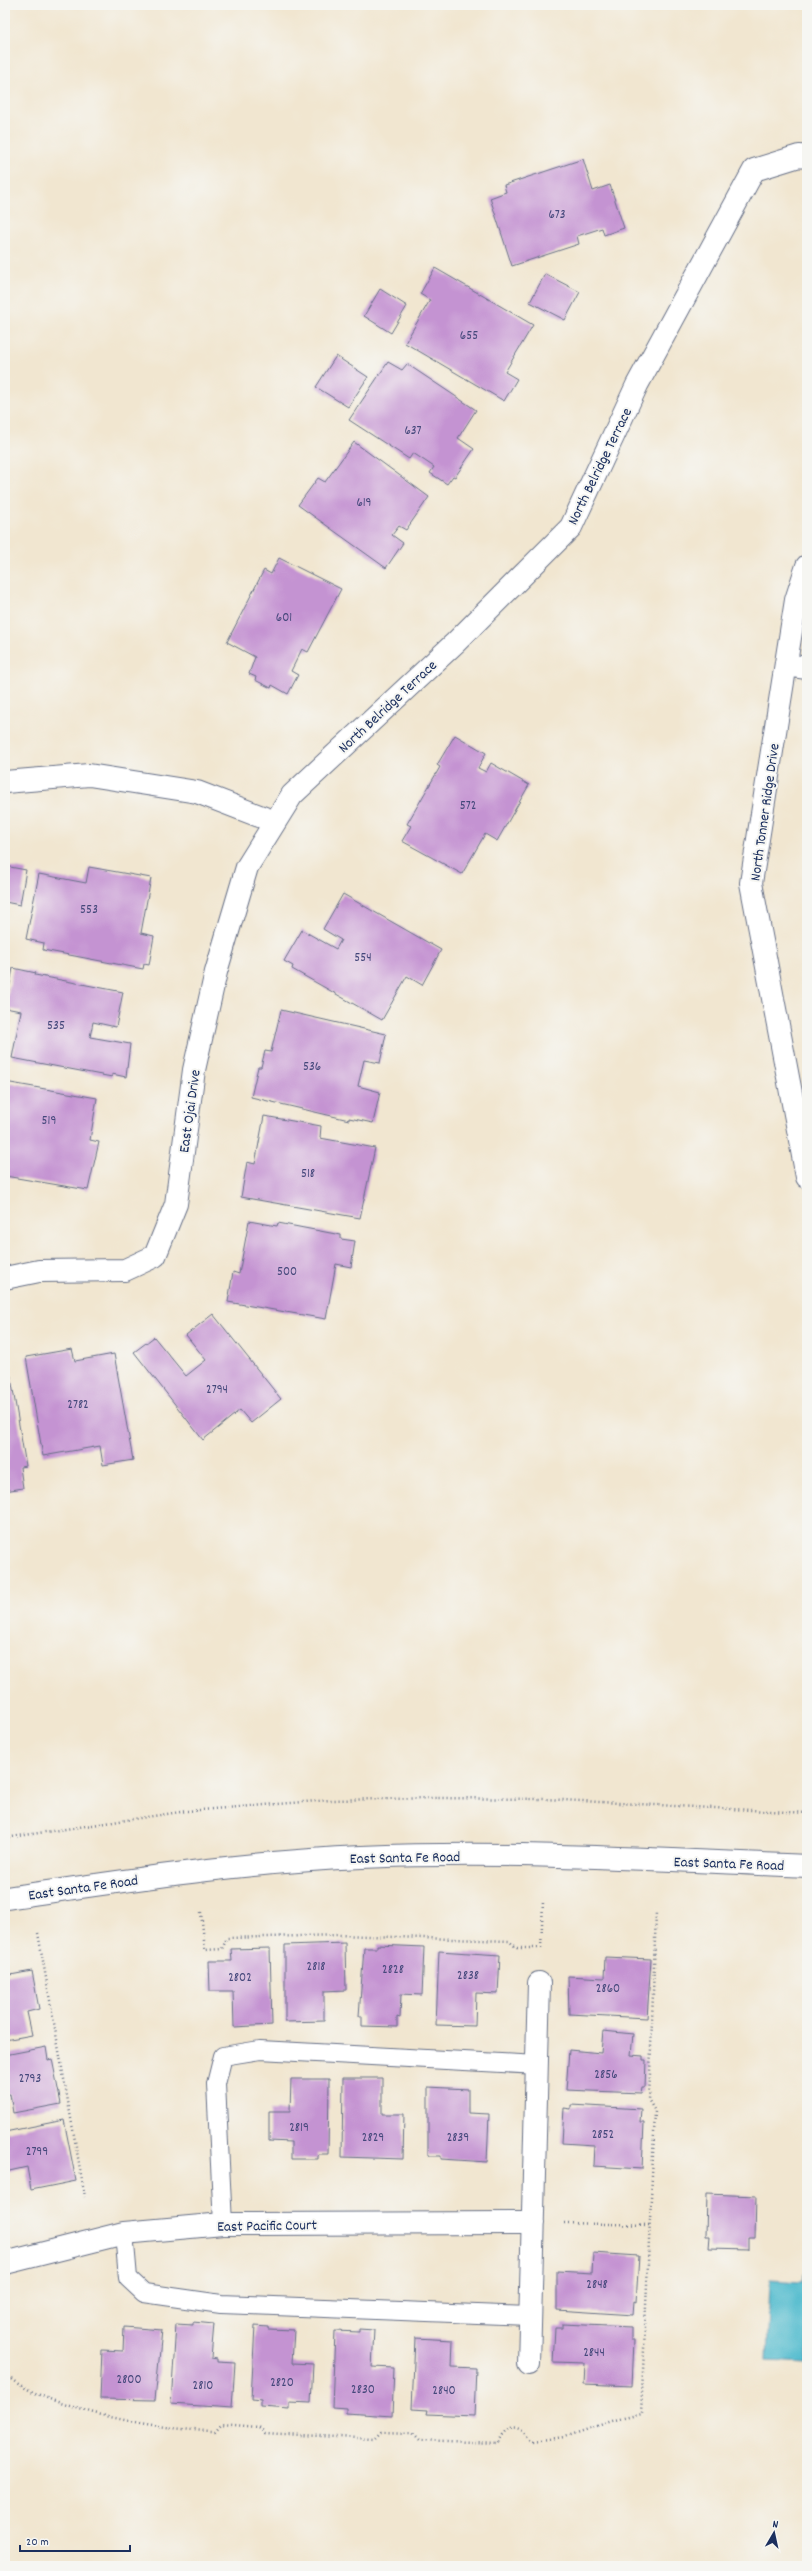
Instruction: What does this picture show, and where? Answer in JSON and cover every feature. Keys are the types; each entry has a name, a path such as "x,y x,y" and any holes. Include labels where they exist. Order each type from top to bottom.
{"street":[{"name":"North Belridge Terrace","path":"275,822 292,795 455,643 571,527 637,385 754,170 799,156 807,157"},
{"name":"North Tonner Ridge Drive","path":"807,566 796,600 796,666 751,883 807,1177"},
{"path":"5,782 89,775 197,792 275,822"},
{"name":"East Ojai Drive","path":"5,1278 39,1271 125,1270 155,1256 176,1204 194,1070 216,972 247,867 275,822"},
{"name":"East Santa Fe Road","path":"5,1898 210,1869 362,1856 516,1856 807,1866"},
{"path":"529,2364 539,1983"},
{"name":"East Pacific Court","path":"5,2263 124,2233 223,2224 533,2223"}],"lane":[{"path":"223,2224 216,2084 223,2056 260,2050 538,2065"},
{"path":"124,2233 128,2278 144,2294 221,2304 530,2316"}],"path":[{"path":"5,1838 187,1811 330,1800 435,1798 544,1800 807,1813"},
{"path":"541,1940 543,1902"},
{"path":"200,1912 205,1950 222,1949 227,1938 339,1935 509,1941 517,1948 541,1948"},
{"path":"655,1947 656,1912"},
{"path":"38,1933 85,2197"},
{"path":"533,2223 650,2225"}],"water":[{"path":"807,2274 807,2363 767,2361 770,2280 802,2282 803,2275"}],"building":[{"path":"583,159 593,191 610,185 624,228 604,235 602,228 577,236 579,244 512,266 490,198 506,192 504,185"},
{"path":"435,268 533,325 505,372 517,379 504,401 405,343 430,300 420,294"},
{"path":"545,274 580,292 565,320 530,302"},
{"path":"380,289 407,306 391,333 364,316"},
{"path":"336,356 368,377 348,407 316,387"},
{"path":"388,362 402,370 407,364 476,410 458,438 474,449 455,477 453,476 447,484 430,473 434,467 413,453 409,459 349,420"},
{"path":"354,442 429,497 406,530 399,526 392,535 403,543 386,568 298,505 318,478 325,482"},
{"path":"279,558 341,589 308,652 302,649 291,671 298,675 288,694 272,685 271,688 255,680 256,677 249,674 255,657 227,642 264,570 271,574"},
{"path":"455,735 486,753 478,768 486,772 491,763 529,785 497,841 485,834 462,874 402,841 411,826 407,824 440,767 437,765"},
{"path":"5,866 26,870 20,905 5,902"},
{"path":"89,867 151,878 141,933 154,936 149,965 144,964 143,969 43,950 44,943 26,939 39,874 86,883"},
{"path":"343,894 441,950 422,985 407,976 382,1020 292,969 293,966 284,961 302,930 336,949 341,940 323,929"},
{"path":"13,968 36,973 35,975 123,992 116,1027 93,1022 90,1037 130,1044 126,1077 112,1074 112,1077 12,1058 21,1011 5,1008"},
{"path":"281,1010 386,1034 380,1063 364,1060 358,1086 380,1092 373,1123 349,1118 349,1120 251,1097 258,1067 261,1067 265,1051 271,1052"},
{"path":"5,1082 97,1098 90,1140 99,1142 88,1190 5,1176"},
{"path":"264,1116 321,1126 320,1138 375,1148 360,1218 241,1197 247,1162 255,1164"},
{"path":"249,1221 277,1226 278,1223 341,1235 341,1239 355,1241 351,1267 336,1264 326,1319 228,1302 233,1272 239,1274"},
{"path":"213,1314 281,1399 251,1423 240,1410 203,1440 134,1352 154,1337 186,1376 206,1360 186,1335"},
{"path":"72,1349 75,1361 114,1354 133,1460 103,1465 100,1446 43,1456 26,1357"},
{"path":"5,1366 9,1366 26,1466 20,1467 23,1488 5,1491"},
{"path":"345,1943 346,1990 324,1991 324,2021 285,2022 285,1945"},
{"path":"377,1945 424,1947 422,1995 401,1994 400,2018 397,2017 397,2027 362,2026 362,2016 359,2016 364,1948 377,1948"},
{"path":"270,1948 272,2025 234,2027 233,1991 210,1991 209,1961 232,1961 231,1949"},
{"path":"439,1951 500,1955 498,1994 476,1993 475,2026 436,2025"},
{"path":"605,1957 651,1959 647,2018 569,2014 568,1976 604,1978"},
{"path":"32,1971 39,2009 27,2012 32,2035 5,2040 5,1976"},
{"path":"603,2031 633,2034 631,2055 643,2056 643,2060 646,2060 645,2087 642,2087 641,2093 566,2090 569,2050 601,2053"},
{"path":"46,2047 48,2060 52,2059 61,2104 13,2113 10,2094 5,2095 5,2055"},
{"path":"343,2078 382,2078 382,2114 404,2114 403,2159 342,2157"},
{"path":"291,2079 329,2079 328,2154 318,2154 318,2159 291,2159 291,2142 269,2141 269,2111 290,2111"},
{"path":"428,2087 468,2089 468,2113 489,2114 487,2162 441,2159 441,2156 428,2156"},
{"path":"571,2105 641,2109 640,2122 644,2122 642,2169 593,2166 594,2145 562,2143 564,2108 571,2109"},
{"path":"64,2120 76,2181 31,2190 27,2167 5,2172 5,2132"},
{"path":"707,2194 756,2196 755,2238 748,2238 748,2249 709,2248 710,2236 706,2236"},
{"path":"593,2253 639,2256 636,2302 634,2301 633,2315 557,2310 557,2271 592,2273"},
{"path":"193,2322 214,2324 211,2358 217,2359 217,2362 235,2363 232,2408 171,2404 176,2324 193,2325"},
{"path":"562,2324 631,2327 631,2340 634,2340 632,2386 584,2384 585,2363 553,2362 555,2328 562,2328"},
{"path":"255,2326 268,2327 268,2329 294,2330 292,2363 313,2364 311,2403 289,2402 289,2409 261,2407 261,2400 251,2399"},
{"path":"124,2327 162,2330 155,2400 100,2399 102,2350 123,2351"},
{"path":"359,2329 374,2330 372,2367 394,2368 392,2416 346,2413 346,2408 332,2407 335,2331 359,2332"},
{"path":"415,2338 453,2340 452,2367 476,2368 474,2416 427,2414 428,2410 412,2409"}]}
